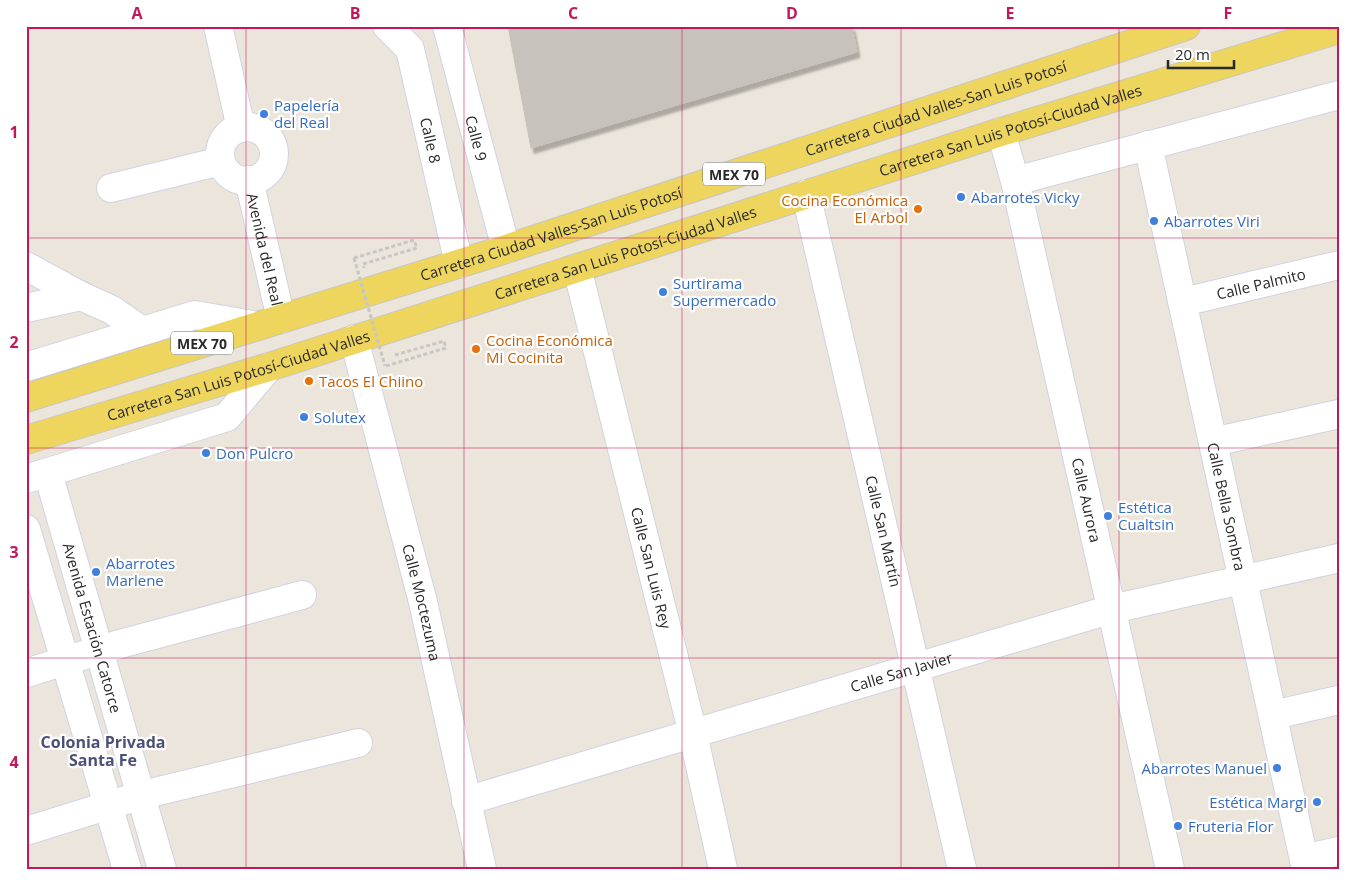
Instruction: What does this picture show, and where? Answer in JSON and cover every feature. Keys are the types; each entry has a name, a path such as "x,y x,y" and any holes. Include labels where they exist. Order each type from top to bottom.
{"main road":[{"name":"Carretera Ciudad Valles-San Luis Potosí","path":"26,398 506,250 1186,26"},
{"name":"Carretera San Luis Potosí-Ciudad Valles","path":"26,440 269,367 1001,132 1339,29"}],"street":[{"path":"111,188 221,161 220,153 226,137 241,128 218,26"},
{"path":"386,26 410,49 448,34"},
{"name":"Calle 9","path":"448,34 506,250"},
{"name":"Calle 8","path":"410,49 459,264"},
{"path":"1015,181 1339,95"},
{"name":"Avenida del Real","path":"221,161 230,174 236,178 249,180 259,178 267,172 274,154 272,145 260,130 251,127 241,128"},
{"name":"Calle Aurora","path":"1001,132 1015,181 1170,869"},
{"name":"Calle Bella Sombra","path":"1148,145 1305,864"},
{"name":"Avenida del Real","path":"249,180 269,322"},
{"name":"Calle San Martín","path":"806,194 962,869"},
{"name":"Calle Palmito","path":"1183,302 1339,265"},
{"path":"26,266 81,296 112,310 142,331"},
{"name":"Calle San Luis Rey","path":"577,268 693,734 723,869"},
{"path":"26,308 81,296"},
{"path":"26,367 194,315 269,322"},
{"name":"Calle Moctezuma","path":"354,339 423,602 482,869"},
{"path":"37,476 227,417 269,367"},
{"path":"1213,442 1339,414"},
{"name":"Avenida Estación Catorce","path":"37,476 100,650 162,869"},
{"path":"26,529 128,869"},
{"name":"Calle San Javier","path":"466,801 1112,609 1339,558"},
{"path":"26,673 100,650 302,595"},
{"path":"1272,715 1339,700"},
{"path":"26,831 142,796 358,743"},
{"path":"1305,864 1339,851"}],"path":[{"path":"354,258 386,366"}],"building":[{"path":"508,26 852,26 857,52 531,148"}],"place":[{"name":"Papelería del Real","path":"264,114"},
{"name":"Abarrotes Vicky","path":"961,197"},
{"name":"Cocina Económica El Arbol","path":"918,209"},
{"name":"Abarrotes Viri","path":"1154,221"},
{"name":"Surtirama Supermercado","path":"663,292"},
{"name":"Cocina Económica Mi Cocinita","path":"476,349"},
{"name":"Tacos El Chiino","path":"309,381"},
{"name":"Solutex","path":"304,417"},
{"name":"Don Pulcro","path":"206,453"},
{"name":"Estética Cualtsin","path":"1108,516"},
{"name":"Abarrotes Marlene","path":"96,572"},
{"name":"Abarrotes Manuel","path":"1277,768"},
{"name":"Estética Margi","path":"1317,802"},
{"name":"Fruteria Flor","path":"1178,826"}],"district":[{"name":"Colonia Privada Santa Fe","path":"103,751"}]}
